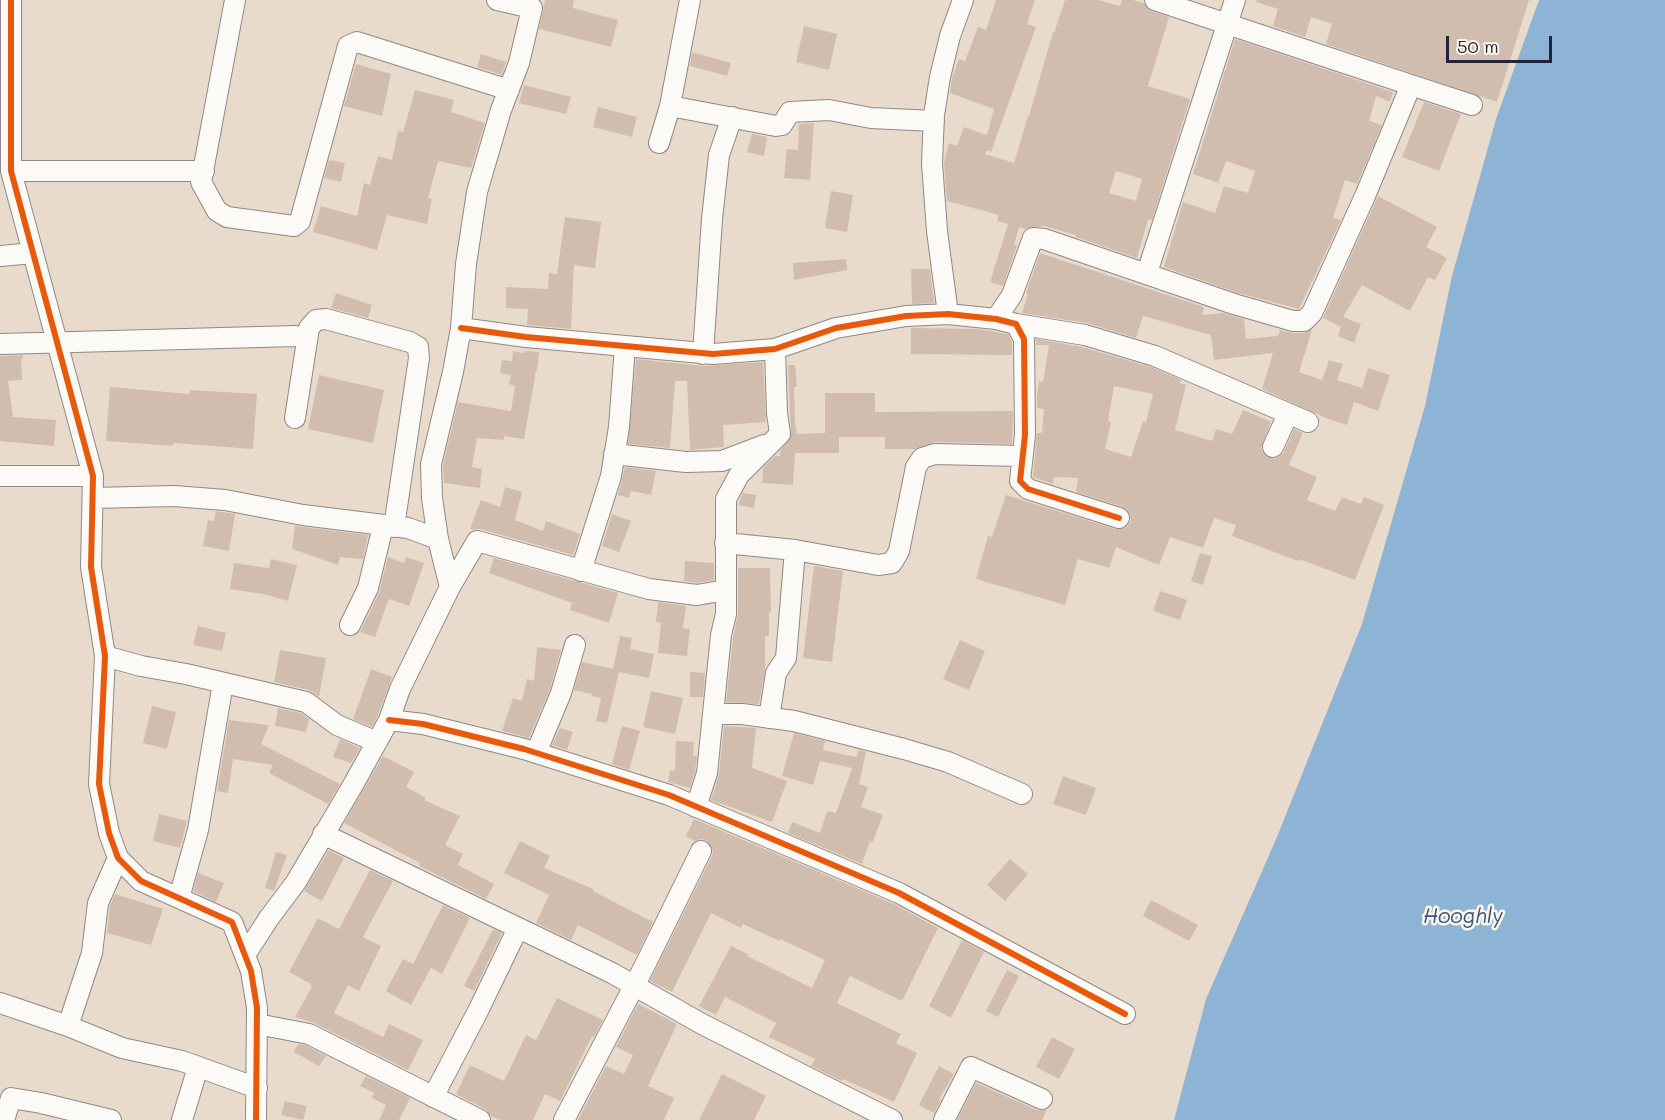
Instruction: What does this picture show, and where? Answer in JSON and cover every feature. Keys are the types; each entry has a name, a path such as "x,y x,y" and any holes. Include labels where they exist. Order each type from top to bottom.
{"street":[{"path":"11,0 6,130 11,171 93,476 91,567 105,656 99,784 109,833 118,858 141,881 232,922 251,971 257,1008 256,1120"},
{"path":"235,0 201,182 217,211 227,217 294,226 300,221 348,46 357,42 509,90"},
{"path":"450,586 438,539 432,498 431,464 461,328 466,264 477,192 487,154 519,63 532,8 496,0"},
{"path":"658,143 670,106 690,0"},
{"path":"948,314 937,231 933,175 934,121 940,76 963,0"},
{"path":"1155,0 1472,105"},
{"path":"1147,273 1235,0"},
{"path":"996,319 1012,295 1027,248 1033,238 1044,239 1234,304 1293,321 1304,321 1312,313 1365,196 1411,86"},
{"path":"670,106 782,125 790,112 829,110 871,118 934,121"},
{"path":"703,354 718,155 732,117"},
{"path":"11,171 204,171"},
{"path":"0,256 33,253"},
{"path":"461,328 526,337 703,354 775,349 836,328 906,316 948,314 996,319 1085,335 1155,356 1308,423"},
{"path":"295,418 309,328 316,321 326,319 410,342 418,347 419,358 389,526 368,588 350,625"},
{"path":"1016,324 1024,339 1025,435 1020,481 1028,489 1119,518"},
{"path":"0,345 296,336"},
{"path":"581,571 610,476 619,427 624,346"},
{"path":"696,807 707,773 721,635 726,614 726,499 739,475 780,434 775,349"},
{"path":"1273,447 1288,414"},
{"path":"614,453 668,461 722,461 773,441"},
{"path":"725,543 795,550 879,565 892,563 899,551 916,467 922,458 935,454 1022,456"},
{"path":"0,476 93,476"},
{"path":"93,498 174,496 225,500 303,515 408,528 438,539"},
{"path":"245,955 296,882 377,742 450,586 477,541 649,589 697,595 726,590"},
{"path":"768,718 776,673 786,658 795,550"},
{"path":"536,753 561,693 575,645"},
{"path":"105,656 306,702 337,725 377,742"},
{"path":"179,898 198,830 223,683"},
{"path":"713,714 742,714 804,724 937,759 987,777 1022,794"},
{"path":"389,720 423,724 536,753 669,795 899,892 1125,1014"},
{"path":"323,834 519,928 892,1120"},
{"path":"564,1120 701,851"},
{"path":"68,1026 92,953 98,903 118,858"},
{"path":"433,1097 519,928"},
{"path":"0,1003 68,1026 122,1048 198,1067 257,1088"},
{"path":"257,1024 309,1034 480,1120"},
{"path":"182,1120 198,1067"},
{"path":"944,1120 971,1067 1042,1099"},
{"path":"4,1120 11,1098 69,1115 111,1120"}],"water":[{"name":"Hooghly","path":"1539,0 1665,0 1665,1120 1174,1120 1206,999 1277,837 1362,624 1425,406 1452,276 1496,119"}],"building":[{"path":"545,0 574,0 573,8 618,20 611,47 539,29"},
{"path":"996,0 1035,0 1027,24 1036,27 991,152 987,150 985,154 1014,163 1053,32 1065,0 1099,0 1120,6 1122,0 1133,0 1144,3 1151,11 1169,17 1148,86 1190,99 1152,220 1148,219 1137,258 1076,237 1076,235 1044,226 1026,229 1019,227 1014,245 1017,246 1003,286 990,282 1008,224 997,221 999,215 947,201 944,163 949,143 957,146 964,127 987,135 994,109 950,93 952,78 959,59 965,61 978,27 986,30","holes":["1116,171 1142,179 1136,201 1109,193"]},
{"path":"1257,0 1529,0 1497,102 1326,44 1332,24 1311,17 1305,37 1273,26 1278,9 1256,2"},
{"path":"804,26 837,34 829,70 796,62"},
{"path":"1235,39 1393,92 1390,102 1376,96 1369,121 1382,125 1357,184 1345,180 1333,218 1341,220 1299,309 1238,293 1164,267 1183,202 1215,213 1224,186 1248,193 1255,171 1226,161 1218,183 1193,174"},
{"path":"692,52 731,63 727,76 690,66"},
{"path":"481,54 506,62 502,75 477,67"},
{"path":"356,64 391,74 382,116 344,106"},
{"path":"524,85 571,97 566,114 519,103"},
{"path":"415,90 454,100 451,112 485,123 471,168 438,161 428,198 432,199 427,224 387,215 377,250 313,232 321,206 357,216 364,183 370,185 378,156 392,160 398,131 403,132"},
{"path":"1424,102 1461,114 1439,171 1402,157"},
{"path":"598,107 637,117 632,137 593,127"},
{"path":"814,123 810,180 784,178 787,149 798,150 799,124"},
{"path":"752,134 767,137 764,156 747,152"},
{"path":"329,160 345,163 341,182 324,178"},
{"path":"831,191 853,195 847,232 825,228"},
{"path":"1378,196 1437,227 1426,247 1447,258 1435,280 1428,277 1410,311 1362,285 1343,317 1361,324 1354,343 1338,336 1341,327 1323,318"},
{"path":"565,217 601,222 595,268 574,265 571,329 527,325 528,309 506,308 506,287 548,289 549,273 557,274"},
{"path":"1040,253 1204,307 1202,315 1223,313 1244,319 1246,339 1278,336 1280,330 1304,333 1312,330 1299,372 1322,380 1329,360 1343,364 1337,380 1362,388 1368,368 1390,375 1378,411 1354,402 1347,425 1328,419 1262,389 1273,353 1214,360 1211,335 1143,316 1136,338 1087,323 1022,313 1028,294 1026,293"},
{"path":"846,259 847,270 794,280 793,263"},
{"path":"911,269 930,269 934,303 912,304"},
{"path":"336,293 372,305 368,318 331,308"},
{"path":"911,328 977,329 1008,334 1012,342 1012,355 911,354"},
{"path":"1036,339 1082,347 1151,367 1181,380 1180,383 1186,385 1175,430 1212,441 1216,429 1232,434 1243,410 1271,422 1261,448 1264,454 1274,459 1284,452 1294,429 1303,433 1289,465 1317,477 1307,500 1335,511 1342,497 1361,504 1364,497 1384,505 1355,580 1232,536 1236,525 1214,518 1203,548 1170,537 1159,565 1116,547 1109,568 1078,559 1065,605 976,579 988,536 992,537 1006,495 1115,529 1127,527 1131,521 1128,510 1123,507 1076,492 1078,478 1054,477 1053,484 1033,477 1037,433 1042,433 1044,409 1037,408 1037,397 1039,381 1043,382 1049,345 1036,345","holes":["1114,386 1153,394 1146,422 1143,421 1131,457 1105,449 1111,422 1108,421"]},
{"path":"513,351 539,352 524,439 504,436 504,440 477,438 472,467 482,469 480,488 444,483 443,465 458,402 511,411 515,386 509,384 511,375 500,373 502,360 512,361"},
{"path":"23,355 21,359 22,380 8,381 13,417 56,420 54,446 0,441 0,356"},
{"path":"636,359 703,366 763,362 766,422 723,425 724,447 690,450 687,381 675,381 670,448 628,444"},
{"path":"788,365 795,365 797,434 825,433 825,393 875,393 875,412 1013,411 1012,444 935,442 915,449 885,449 885,437 839,437 839,453 795,453 793,485 762,483 763,468 775,456 780,456 780,451 791,437"},
{"path":"319,375 384,390 373,443 308,429"},
{"path":"110,387 189,394 190,390 257,394 253,449 106,441"},
{"path":"625,467 656,471 651,495 631,491 629,498 618,495"},
{"path":"505,487 522,492 515,520 543,531 546,521 580,534 573,555 480,529 470,529 481,500 500,507"},
{"path":"743,493 756,495 754,508 738,505"},
{"path":"216,511 235,514 229,551 203,546 208,520 214,521"},
{"path":"612,514 631,521 619,552 602,546"},
{"path":"295,526 368,535 363,559 340,557 338,565 292,549"},
{"path":"1200,553 1212,556 1203,585 1191,581"},
{"path":"388,557 404,563 406,557 424,563 409,606 389,599 375,637 360,632 379,593"},
{"path":"494,558 618,593 609,623 570,610 572,603 489,573"},
{"path":"271,559 297,565 288,601 230,589 234,563 269,568"},
{"path":"685,561 714,563 714,580 697,583 684,581"},
{"path":"814,566 843,571 832,662 803,658"},
{"path":"738,568 770,568 771,612 769,612 769,636 765,636 765,670 759,704 726,702 733,637 738,614"},
{"path":"1160,591 1187,600 1180,620 1153,611"},
{"path":"658,602 686,606 683,628 690,629 687,656 658,653 661,623 656,622"},
{"path":"198,626 226,633 222,651 193,645"},
{"path":"620,636 632,638 630,649 654,654 649,678 619,672 607,723 596,721 601,698 574,690 582,662 613,669"},
{"path":"960,640 985,651 969,690 943,679"},
{"path":"537,647 561,650 550,689 529,738 502,731 513,698 522,701 527,679 534,681"},
{"path":"280,650 326,658 319,697 309,690 274,682"},
{"path":"371,669 392,677 372,727 353,719"},
{"path":"690,672 705,673 703,697 690,697"},
{"path":"651,691 683,698 675,734 643,727"},
{"path":"152,706 176,712 167,749 143,743"},
{"path":"278,708 301,713 309,719 306,732 275,726"},
{"path":"229,720 269,725 261,744 340,784 328,804 269,773 273,765 233,759 228,793 217,791"},
{"path":"622,726 640,731 629,770 612,764"},
{"path":"724,726 756,728 752,768 787,781 772,822 711,800 719,774"},
{"path":"560,728 573,732 567,750 552,745"},
{"path":"794,733 825,741 823,750 856,757 859,750 866,752 859,784 868,787 861,807 883,815 862,864 788,833 792,822 820,833 827,811 836,813 852,768 820,761 813,785 782,776"},
{"path":"340,739 360,748 351,763 333,757"},
{"path":"676,741 694,742 693,756 697,756 690,788 668,782 670,770 675,771"},
{"path":"383,756 414,772 406,787 426,798 424,800 460,816 445,845 463,854 458,865 494,884 486,899 419,866 420,863 344,823"},
{"path":"1063,776 1096,788 1086,815 1053,804"},
{"path":"159,814 187,821 180,848 153,841"},
{"path":"694,819 894,904 938,928 902,1001 850,976 837,1003 901,1034 896,1043 917,1053 894,1102 811,1066 815,1059 769,1037 776,1023 725,997 716,1015 699,1006 731,946 812,988 825,960 743,924 741,928 711,913 672,992 650,981 712,856 713,850 707,841 701,839 695,841 686,836"},
{"path":"520,841 550,856 544,868 593,889 653,922 637,955 578,925 571,940 536,923 549,895 504,873"},
{"path":"329,850 344,858 322,901 304,891"},
{"path":"276,852 287,855 274,891 265,888"},
{"path":"1010,859 1028,874 1005,901 987,885"},
{"path":"370,870 393,881 363,937 381,946 359,991 348,985 334,1013 383,1037 389,1024 423,1040 408,1070 314,1023 295,1017 312,987 311,984 289,972 318,918 339,929"},
{"path":"198,873 224,883 216,902 193,891"},
{"path":"115,894 163,909 151,945 107,933 110,906"},
{"path":"1151,900 1198,925 1189,941 1143,916"},
{"path":"443,905 470,918 442,974 431,968 411,1005 386,991 403,959 413,964"},
{"path":"493,929 502,933 474,991 464,986"},
{"path":"962,940 984,952 951,1018 929,1006"},
{"path":"1007,970 1019,976 998,1017 986,1011"},
{"path":"557,998 603,1020 594,1037 592,1036 560,1101 545,1094 533,1120 500,1120 491,1116 485,1109 456,1094 470,1065 504,1081 526,1035 536,1040"},
{"path":"638,1004 677,1024 648,1086 674,1098 664,1120 578,1120 606,1066 624,1074 633,1055 616,1047"},
{"path":"1052,1037 1075,1049 1059,1079 1036,1067"},
{"path":"298,1044 305,1045 326,1056 319,1066 294,1052"},
{"path":"939,1066 954,1074 939,1099 941,1100 934,1113 919,1105"},
{"path":"722,1074 766,1096 754,1120 699,1120"},
{"path":"366,1076 410,1098 399,1120 379,1120 386,1105 372,1098 374,1093 360,1086"},
{"path":"976,1083 1037,1110 1047,1110 1042,1120 957,1120"},
{"path":"285,1101 307,1106 303,1120 281,1115"}],"cycle path":[{"path":"11,0 11,171 93,476 91,567 105,656 99,784 109,833 118,858 141,881 232,922 251,971 257,1008 256,1120"},
{"path":"461,328 526,337 713,354 775,349 836,328 906,316 948,314 996,319 1016,324 1024,339 1025,435 1020,481 1028,489 1119,518"},
{"path":"389,720 423,724 524,749 669,795 899,893 1125,1014"}]}
